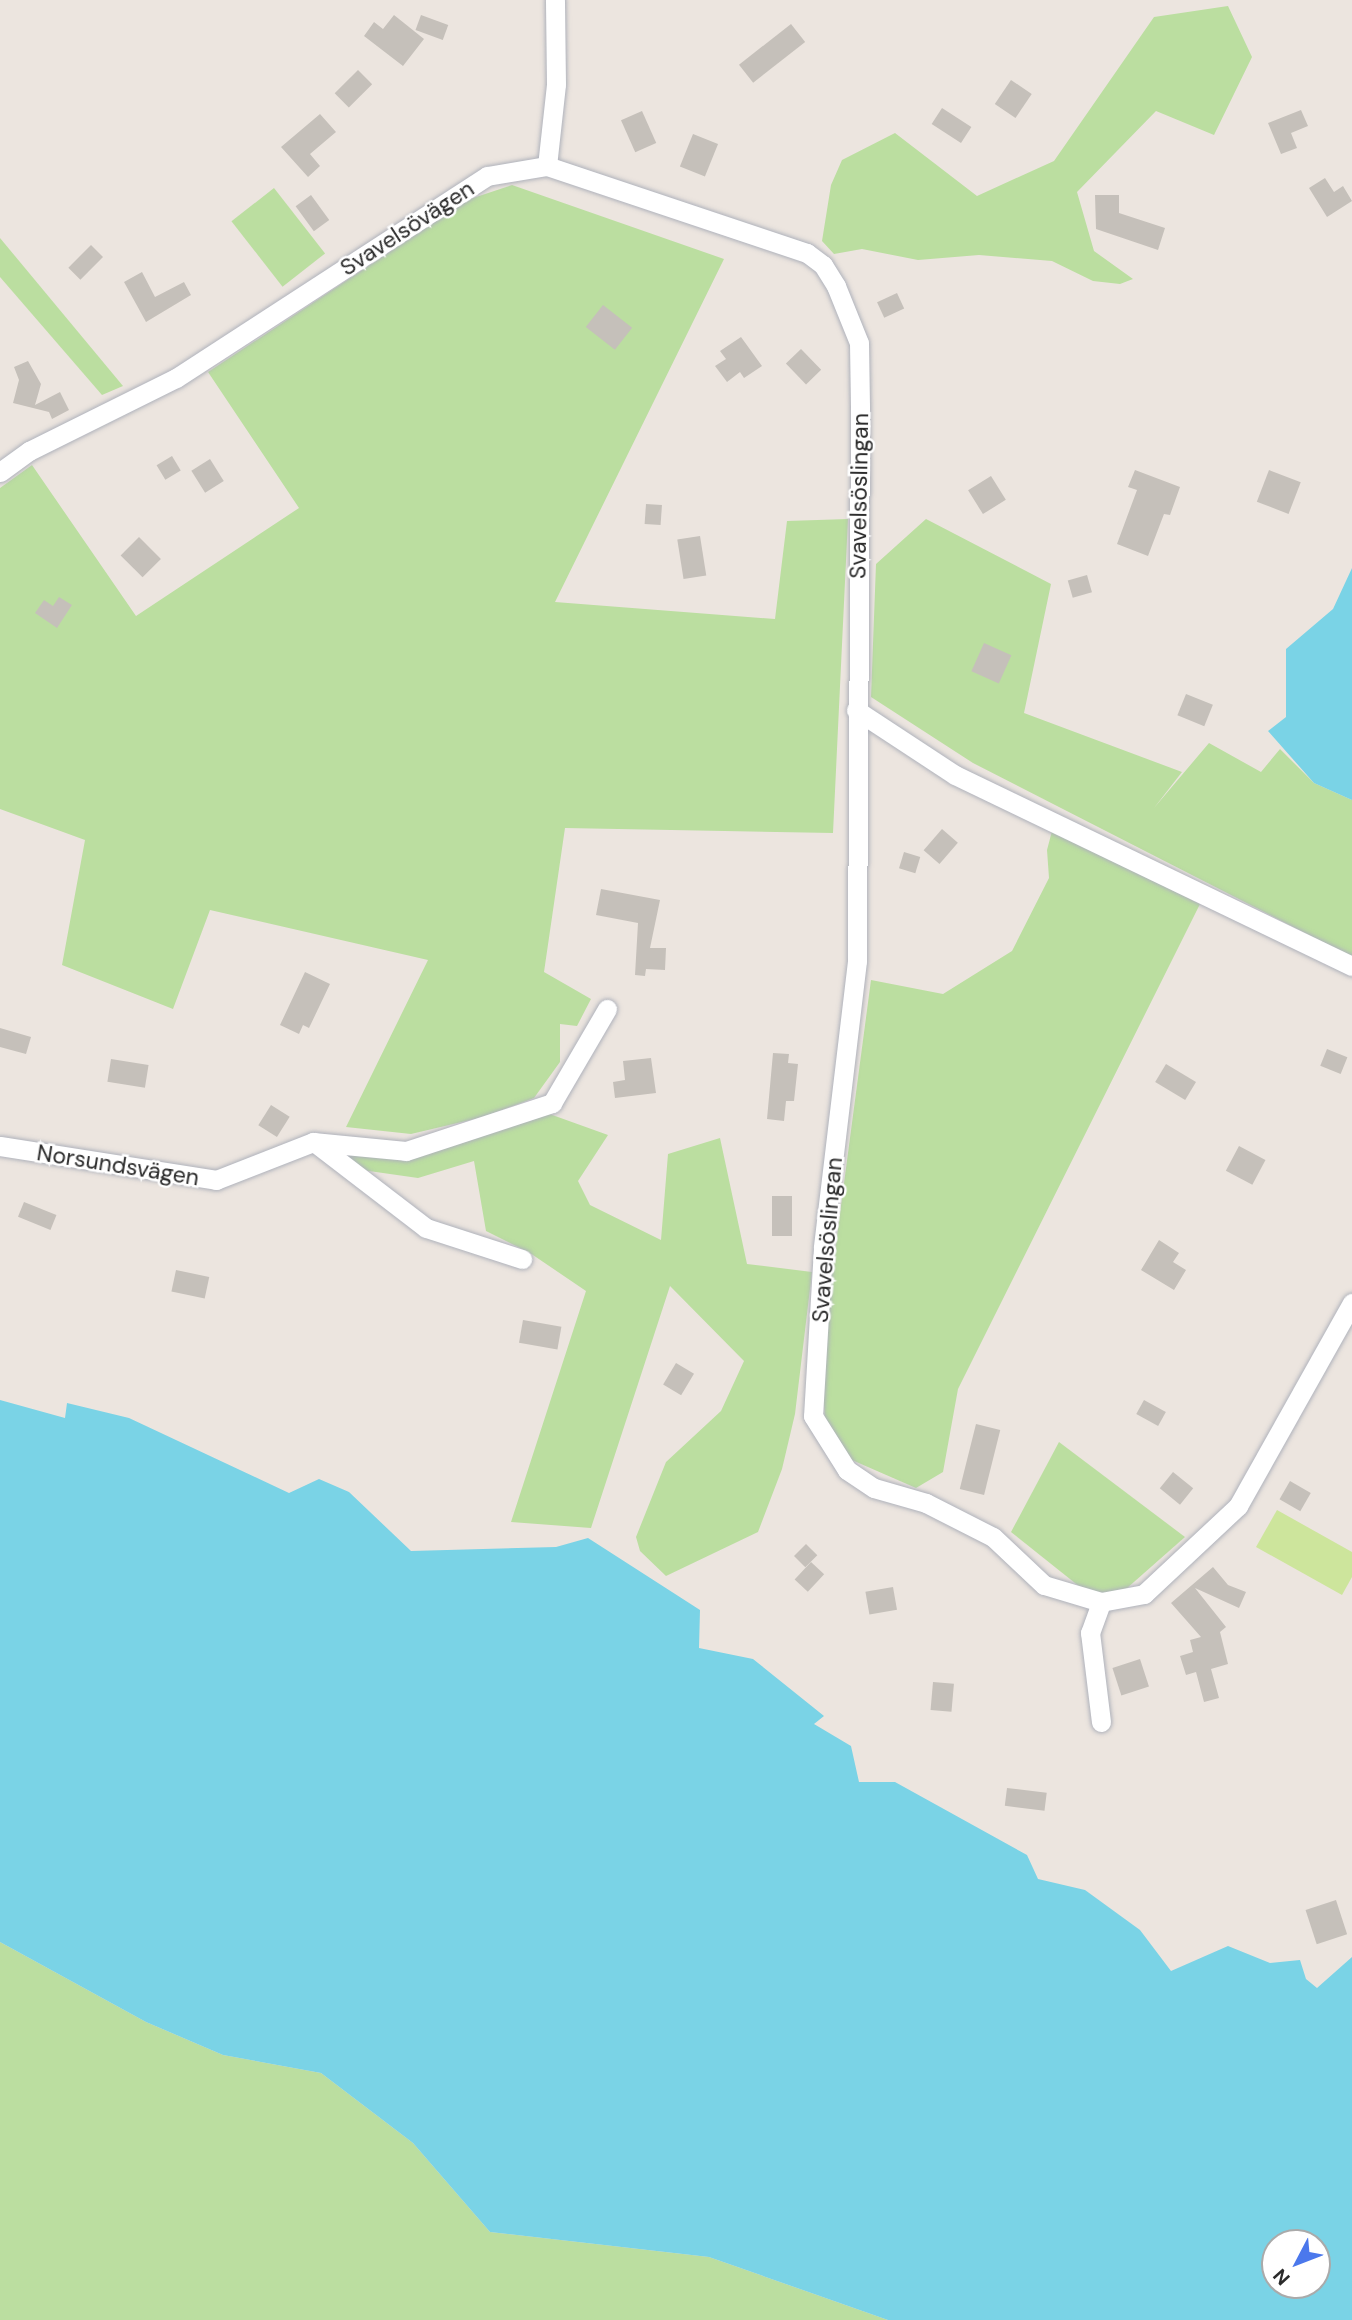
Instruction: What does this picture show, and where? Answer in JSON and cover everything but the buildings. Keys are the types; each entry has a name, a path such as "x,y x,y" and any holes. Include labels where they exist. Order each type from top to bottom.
{"street":[{"path":"547,166 556,84 555,0"},
{"name":"Svavelsövägen","path":"0,472 29,451 176,378 487,176 547,166 807,253 823,265 836,286"},
{"name":"Svavelsöslingan","path":"836,286 859,343 857,961 823,1248 813,1416 847,1470 874,1489 937,1509 993,1537 1044,1585 1101,1602 1144,1594 1238,1506 1352,1303"},
{"path":"856,710 955,775 1352,966"},
{"name":"Norsundsvägen","path":"0,1146 216,1180 313,1142 406,1150 552,1104 607,1009"},
{"path":"313,1142 426,1228 522,1259"},
{"path":"1101,1602 1090,1633 1101,1722"}],"green space":[{"path":"1228,6 1252,57 1214,135 1156,111 1077,192 1094,251 1133,279 1120,284 1093,281 1052,261 979,255 918,260 862,249 834,254 822,241 831,185 842,160 895,133 977,196 1054,161 1154,17"},
{"path":"512,185 724,259 555,602 775,619 787,521 848,519 833,833 565,828 544,972 591,999 577,1026 560,1024 560,1062 534,1098 483,1117 411,1134 346,1127 428,960 210,910 173,1009 62,965 85,840 0,809 0,488 32,465 136,616 299,508 208,372 470,199"},
{"path":"274,188 325,253 283,287 231,221"},
{"path":"0,238 123,386 102,395 0,277"},
{"path":"926,519 1051,584 1024,713 1182,772 1154,808 1209,743 1261,772 1280,749 1314,783 1352,800 1352,957 973,763 871,697 876,564"},
{"path":"1052,831 1200,904 958,1389 943,1472 916,1488 845,1457 825,1420 821,1356 871,980 943,994 1012,951 1049,878 1047,850"},
{"path":"544,1112 608,1135 578,1181 590,1205 661,1240 668,1154 720,1138 747,1264 812,1272 795,1414 782,1469 758,1532 666,1576 640,1551 636,1537 666,1462 721,1411 744,1361 670,1286 591,1528 511,1522 586,1291 530,1253 486,1231 474,1161 418,1178 355,1169 341,1152 413,1159"},
{"path":"1059,1442 1185,1537 1126,1589 1090,1595 1011,1532"},
{"path":"1277,1510 1352,1552 1352,1577 1342,1595 1256,1547"},
{"path":"0,1942 146,2022 223,2055 321,2073 413,2143 490,2232 709,2257 888,2320 0,2320"}],"water":[{"path":"1352,568 1352,800 1314,783 1268,731 1286,717 1286,649 1333,609"},
{"path":"0,1400 65,1418 67,1403 129,1418 289,1493 319,1479 349,1492 411,1551 556,1547 588,1538 700,1610 699,1648 753,1659 824,1716 814,1724 851,1746 859,1782 895,1782 1027,1855 1038,1879 1085,1890 1140,1930 1171,1971 1228,1946 1270,1963 1300,1960 1306,1979 1317,1988 1352,1957 1352,2320 888,2320 709,2257 490,2232 413,2143 321,2073 223,2055 146,2022 0,1942"}]}
